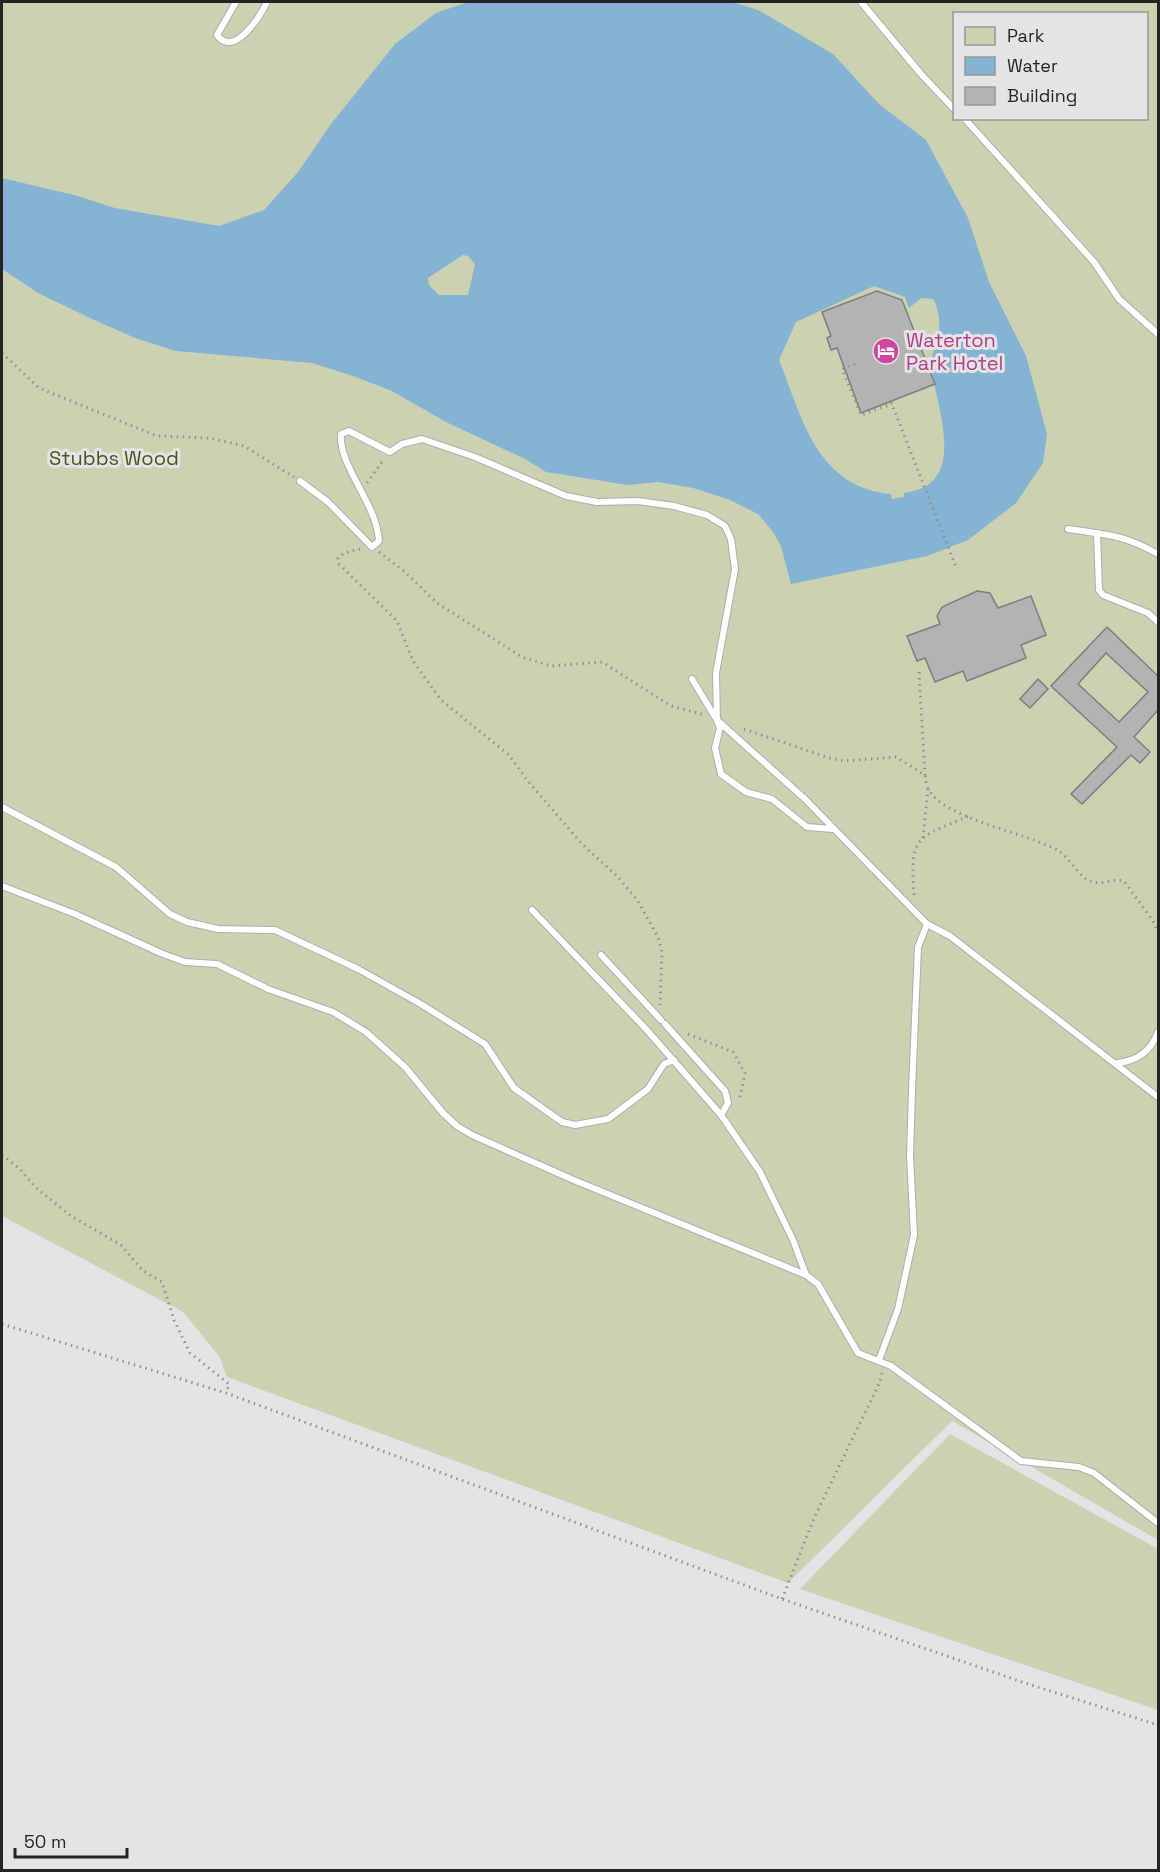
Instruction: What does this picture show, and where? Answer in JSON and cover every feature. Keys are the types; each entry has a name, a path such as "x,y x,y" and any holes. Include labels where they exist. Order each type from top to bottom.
{"lane":[{"path":"236,2 217,35 224,41 231,42 243,36 260,18 267,2"},
{"path":"861,2 953,108"},
{"path":"966,120 1094,262 1119,299 1158,334"},
{"path":"300,481 328,502 372,547 378,544 379,537 362,489 340,447 340,434 349,431 390,452 402,444 422,439 475,457 566,496 597,502 638,501 674,506 707,515 725,526 731,539 735,569 716,673 717,720 805,799 927,924 951,936 1158,1097"},
{"path":"1068,529 1113,534 1132,539 1158,554"},
{"path":"1097,533 1099,590 1103,595 1148,613 1158,622"},
{"path":"692,679 720,728 715,748 717,765 722,774 746,792 772,799 807,827 833,829"},
{"path":"2,807 116,867 170,914 187,922 218,929 275,930 358,969 419,1003 485,1044 514,1088 561,1122 575,1125 608,1119 648,1089 664,1064 674,1060"},
{"path":"2,886 85,918 185,962 217,964 268,989 333,1012 366,1032 405,1067 443,1113 457,1126 472,1135 576,1181 806,1275 818,1284 852,1347 866,1357 881,1361 1021,1461 1079,1467 1094,1473 1158,1523"},
{"path":"532,910 674,1060 721,1115 760,1172 789,1231 806,1275"},
{"path":"881,1361 898,1309 914,1235 910,1156 912,1090 918,947 927,924"},
{"path":"601,955 725,1091 728,1103 721,1115"},
{"path":"1117,1063 1135,1060 1145,1053 1158,1032"}],"path":[{"path":"2,353 39,388 157,435 209,438 244,446 300,481"},
{"path":"855,364 842,369 861,415 891,403 956,567"},
{"path":"362,489 390,452"},
{"path":"717,720 671,706 602,662 551,666 522,657 452,614 389,558 372,547 344,553 338,558 339,564 402,627 413,661 441,700 509,755 527,780 582,844 618,877 638,901 658,937 662,952 663,1022 733,1052 745,1073 740,1097"},
{"path":"919,672 925,775 928,789 923,838"},
{"path":"738,727 829,758 845,761 896,757 925,775"},
{"path":"928,789 939,801 969,816 1059,851 1086,879 1094,883 1118,879 1124,881 1154,921 1158,932"},
{"path":"915,913 912,858 915,848 923,838 969,816"},
{"path":"2,1155 20,1169 36,1188 71,1216 121,1245 142,1270 162,1282 174,1320 190,1353 229,1384 226,1393"},
{"path":"2,1324 226,1393 783,1599 1025,1683 1158,1725"},
{"path":"783,1599 814,1518 880,1382 881,1361"}],"green space":[{"name":"Stubbs Wood","path":"2,2 1158,2 1158,1540 952,1421 788,1583 227,1377 219,1356 183,1312 2,1216"},
{"path":"950,1434 1158,1549 1158,1710 800,1589"}],"water":[{"path":"468,2 732,2 758,10 833,54 879,104 926,140 968,218 989,282 1026,356 1047,434 1043,463 1016,503 968,540 927,556 791,584 781,546 773,532 758,514 730,500 693,488 658,482 628,485 546,472 525,459 446,422 392,391 353,376 312,363 176,351 135,338 92,319 38,293 2,269 2,178 78,196 115,208 219,226 264,210 298,172 331,124 395,44 436,13","holes":["463,255 468,256 475,264 468,295 439,295 429,285 428,278","874,286 905,297 909,308 921,298 933,299 939,321 939,338 931,361 942,419 943,459 938,475 925,487 904,493 904,497 892,499 891,494 866,489 845,478 829,464 805,426 779,360 796,322"]}],"building":[{"name":"Waterton Park Hotel","path":"877,291 902,300 935,384 861,413 837,348 831,350 827,338 831,336 822,312"},
{"path":"977,591 990,593 998,608 1031,596 1046,635 1021,645 1026,658 967,681 963,671 935,682 925,658 917,661 907,636 940,624 937,616 942,607"},
{"path":"1107,627 1158,676 1158,710 1134,737 1150,752 1140,763 1131,755 1082,804 1071,794 1117,747 1051,686","holes":["1106,653 1148,692 1119,722 1078,684"]},
{"path":"1038,679 1048,689 1030,708 1020,699"}],"place":[{"name":"Waterton Park Hotel","path":"886,351"}]}
